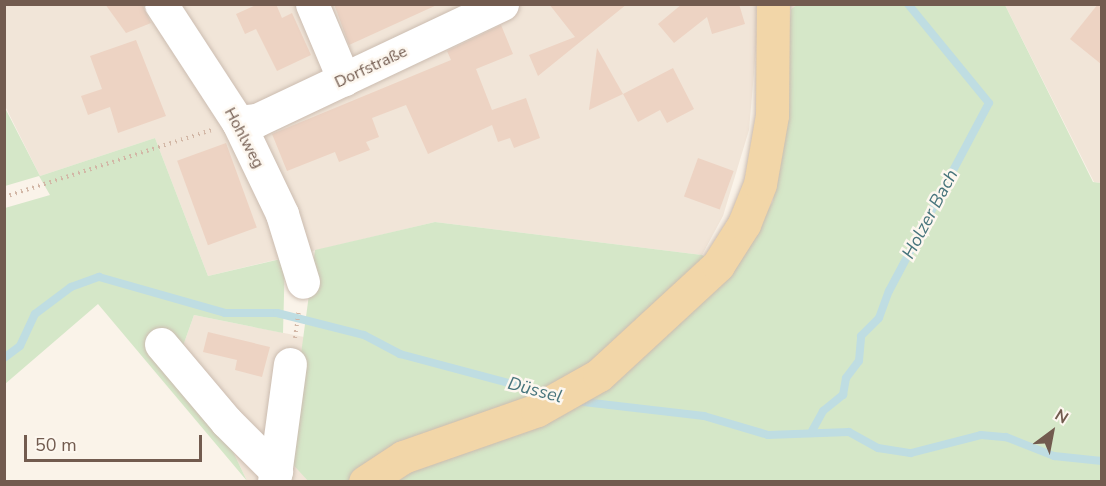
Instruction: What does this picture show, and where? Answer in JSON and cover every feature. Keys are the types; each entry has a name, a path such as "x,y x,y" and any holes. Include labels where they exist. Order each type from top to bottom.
{"main road":[{"path":"365,482 403,457 537,410 599,375 718,265 744,224 760,184 772,115 777,26 773,4"}],"street":[{"name":"Hohlweg","path":"161,4 238,122 282,214 303,282"},
{"path":"312,4 344,80"},
{"name":"Dorfstraße","path":"238,122 257,120 502,4"},
{"path":"161,344 275,476"},
{"path":"275,476 290,364"}],"path":[{"path":"4,197 238,122"}],"shaded area":[{"path":"5,5 797,5 757,38 749,130 723,216 702,255 435,222 208,276 155,138 40,176 5,106"},
{"path":"1005,5 1101,5 1101,183 1094,182"},
{"path":"194,315 304,337 287,458 309,481 247,481 183,346"}],"green space":[{"path":"797,5 1005,5 1093,182 1101,183 1101,481 309,482 287,458 315,250 435,222 702,255 732,274 773,201 791,9"},
{"path":"4,106 40,176 155,138 208,276 285,258 283,333 194,315 183,346 247,481 98,304 5,384 5,208 50,195 39,176 5,186"}],"building":[{"path":"105,4 142,4 151,23 126,33"},
{"path":"258,4 276,4 282,18 292,13 311,55 277,71 256,29 245,34 236,14"},
{"path":"334,4 439,4 349,45"},
{"path":"549,4 627,4 538,76 529,55 575,37"},
{"path":"682,4 739,4 745,24 712,34 707,17 674,43 658,24"},
{"path":"1098,4 1101,4 1101,64 1070,39"},
{"path":"501,25 513,54 476,69 492,110 526,98 540,138 514,148 510,138 498,142 492,125 428,154 406,105 372,118 379,137 366,142 370,150 339,162 335,152 287,171 272,134 451,60 447,51"},
{"path":"136,40 166,116 118,133 110,107 88,115 81,96 102,89 90,56"},
{"path":"597,48 623,94 589,110"},
{"path":"673,68 694,109 667,123 660,110 638,122 623,94"},
{"path":"226,143 257,228 208,245 177,161"},
{"path":"698,158 734,171 720,210 684,197"},
{"path":"208,332 270,347 262,377 235,370 237,360 203,352"}],"waterway":[{"name":"Holzer Bach","path":"812,431 823,411 843,395 846,378 859,361 861,336 879,318 889,291 989,103 908,4"},
{"name":"Düssel","path":"4,358 20,346 35,314 71,287 99,277 225,313 277,313 364,335 400,354 546,393"},
{"name":"Düssel","path":"575,401 704,416 768,435 849,432 878,448 911,453 981,435 1006,437 1054,456 1102,461"}]}
